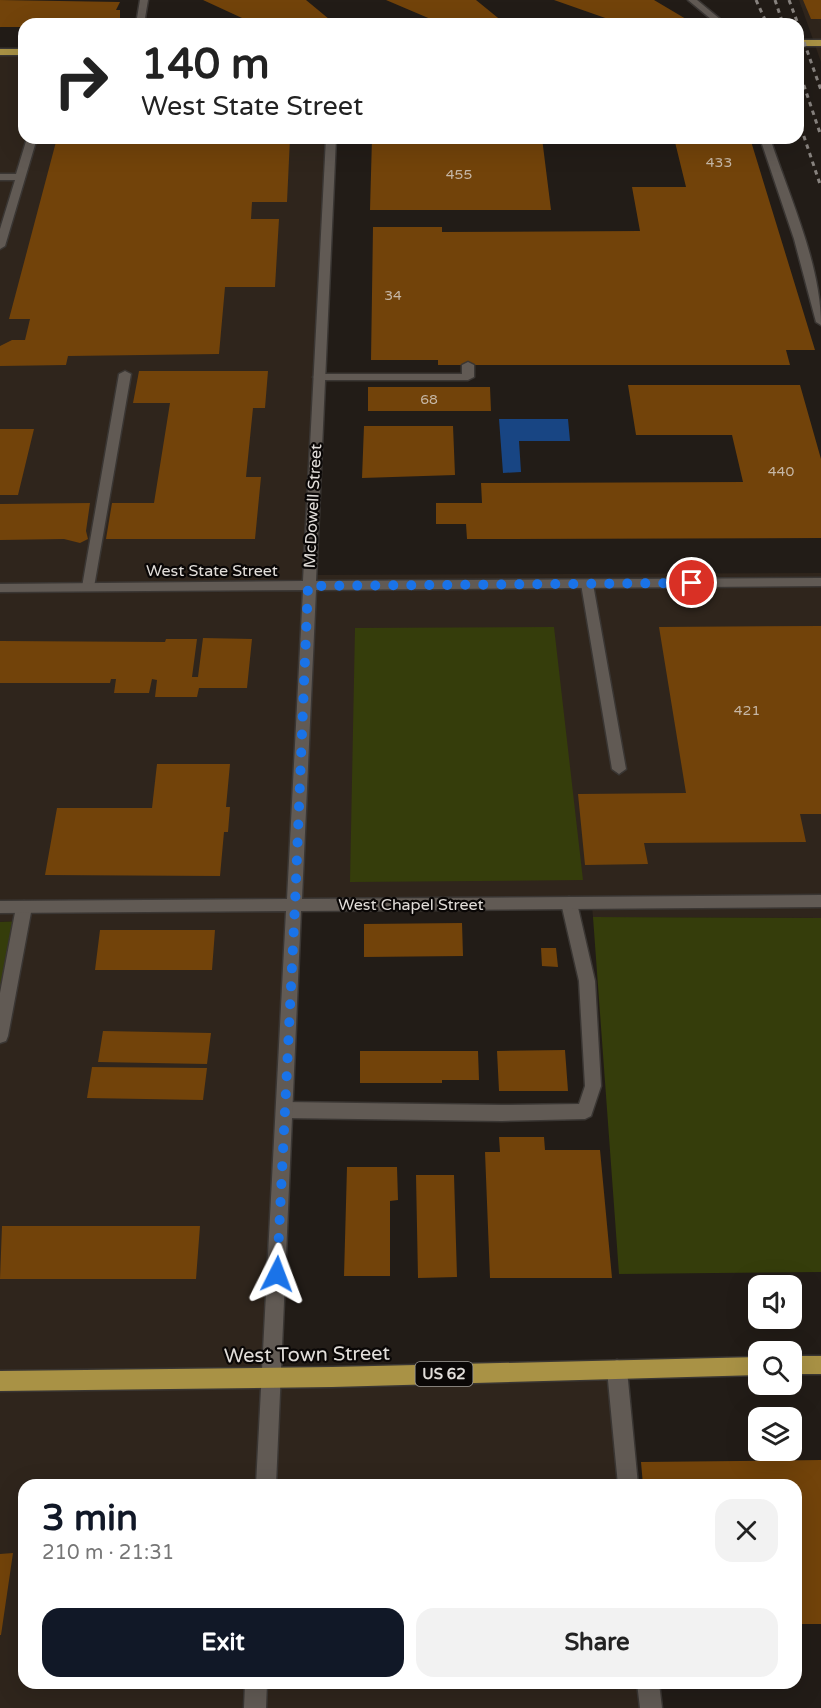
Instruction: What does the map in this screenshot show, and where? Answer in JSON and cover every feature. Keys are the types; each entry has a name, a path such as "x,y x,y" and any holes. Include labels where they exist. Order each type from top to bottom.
{"main road":[{"path":"804,43 821,43"},
{"path":"0,52 18,52"},
{"path":"802,1365 821,1365"},
{"name":"West Town Street","path":"0,1380 271,1378 748,1366"}],"street":[{"path":"141,18 144,0"},
{"path":"692,0 714,18"},
{"path":"0,246 30,144"},
{"name":"McDowell Street","path":"266,1479 331,144"},
{"path":"767,144 799,239 821,322"},
{"path":"0,177 21,177"},
{"path":"319,377 468,377 468,365"},
{"path":"88,587 125,374"},
{"name":"West State Street","path":"0,588 821,582"},
{"path":"587,584 619,769"},
{"name":"West Chapel Street","path":"0,907 821,901"},
{"path":"285,1110 502,1113 585,1111 593,1086 587,981 569,903"},
{"path":"0,1036 24,907"},
{"path":"617,1370 627,1479"},
{"path":"255,1708 256,1689"},
{"path":"649,1689 651,1708"}],"shaded area":[{"path":"799,0 821,0 821,62"},
{"path":"0,52 18,52 18,144 332,144 312,575 821,573 821,918 593,917 591,897 296,900 268,1368 626,1370 635,1479 18,1479 18,1689 653,1689 655,1708 0,1708 0,1029 21,921 0,922"}],"green space":[{"path":"554,627 583,880 350,882 355,628"},
{"path":"593,917 821,918 821,1272 619,1274"},
{"path":"21,921 0,1029 0,922"}],"water":[{"path":"499,419 568,419 570,441 519,441 521,472 503,473"}],"building":[{"path":"0,0 120,2 116,10 120,10 120,18 18,18 18,27 0,27"},
{"path":"203,0 306,0 328,18 242,18"},
{"path":"386,0 476,0 498,18 428,18"},
{"path":"554,0 654,0 684,18 605,18"},
{"path":"803,0 821,0 821,19 811,19"},
{"path":"55,144 290,144 287,202 252,202 251,219 279,219 275,287 225,287 219,354 68,356 66,365 0,366 0,346 12,340 25,340 30,319 9,319"},
{"path":"372,144 543,144 551,210 370,210"},
{"path":"675,144 752,144 815,350 786,350 790,365 438,365 438,360 371,360 373,227 442,227 442,232 640,231 632,187 686,187"},
{"path":"139,371 268,371 265,408 253,408 246,477 261,477 255,539 106,539 112,503 154,503 170,403 133,403"},
{"path":"628,385 800,385 821,459 821,538 467,539 466,524 436,524 436,503 482,503 481,483 743,482 732,435 636,435"},
{"path":"368,387 490,387 491,411 368,411"},
{"path":"364,426 453,426 455,475 362,478"},
{"path":"0,429 34,429 18,495 0,495"},
{"path":"90,503 86,531 88,539 80,543 64,539 0,540 0,504"},
{"path":"821,626 821,814 800,814 806,842 644,843 648,864 585,865 578,794 686,793 659,627"},
{"path":"203,638 252,639 247,688 199,688 197,697 155,697 157,680 152,679 149,693 114,693 116,679 111,679 110,683 0,683 0,641 165,642 166,639 197,639 192,677 198,677"},
{"path":"157,764 230,764 226,807 230,807 228,832 224,832 220,876 45,875 57,808 152,808"},
{"path":"462,923 463,956 364,957 364,924"},
{"path":"100,930 215,930 212,970 95,970"},
{"path":"541,948 556,948 558,967 542,966"},
{"path":"103,1031 211,1033 207,1064 98,1062"},
{"path":"565,1050 568,1091 499,1091 497,1051"},
{"path":"360,1051 478,1051 479,1080 442,1080 442,1083 360,1083"},
{"path":"92,1067 207,1068 203,1100 87,1098"},
{"path":"499,1137 544,1137 545,1150 600,1150 612,1278 490,1278 485,1152 500,1152"},
{"path":"347,1167 397,1167 398,1200 390,1201 390,1276 344,1276"},
{"path":"416,1175 454,1175 457,1277 418,1278"},
{"path":"2,1226 200,1226 196,1279 0,1279"},
{"path":"821,1460 821,1624 802,1624 802,1479 642,1479 641,1462"},
{"path":"13,1553 1,1635 0,1635 0,1554"}],"railway":[{"path":"756,0 764,18"},
{"path":"775,0 781,18"},
{"path":"789,0 796,18"},
{"path":"804,42 821,90"},
{"path":"804,86 821,136"},
{"path":"804,137 821,187"}],"route":[{"path":"277,1274 308,586 692,583"}]}
